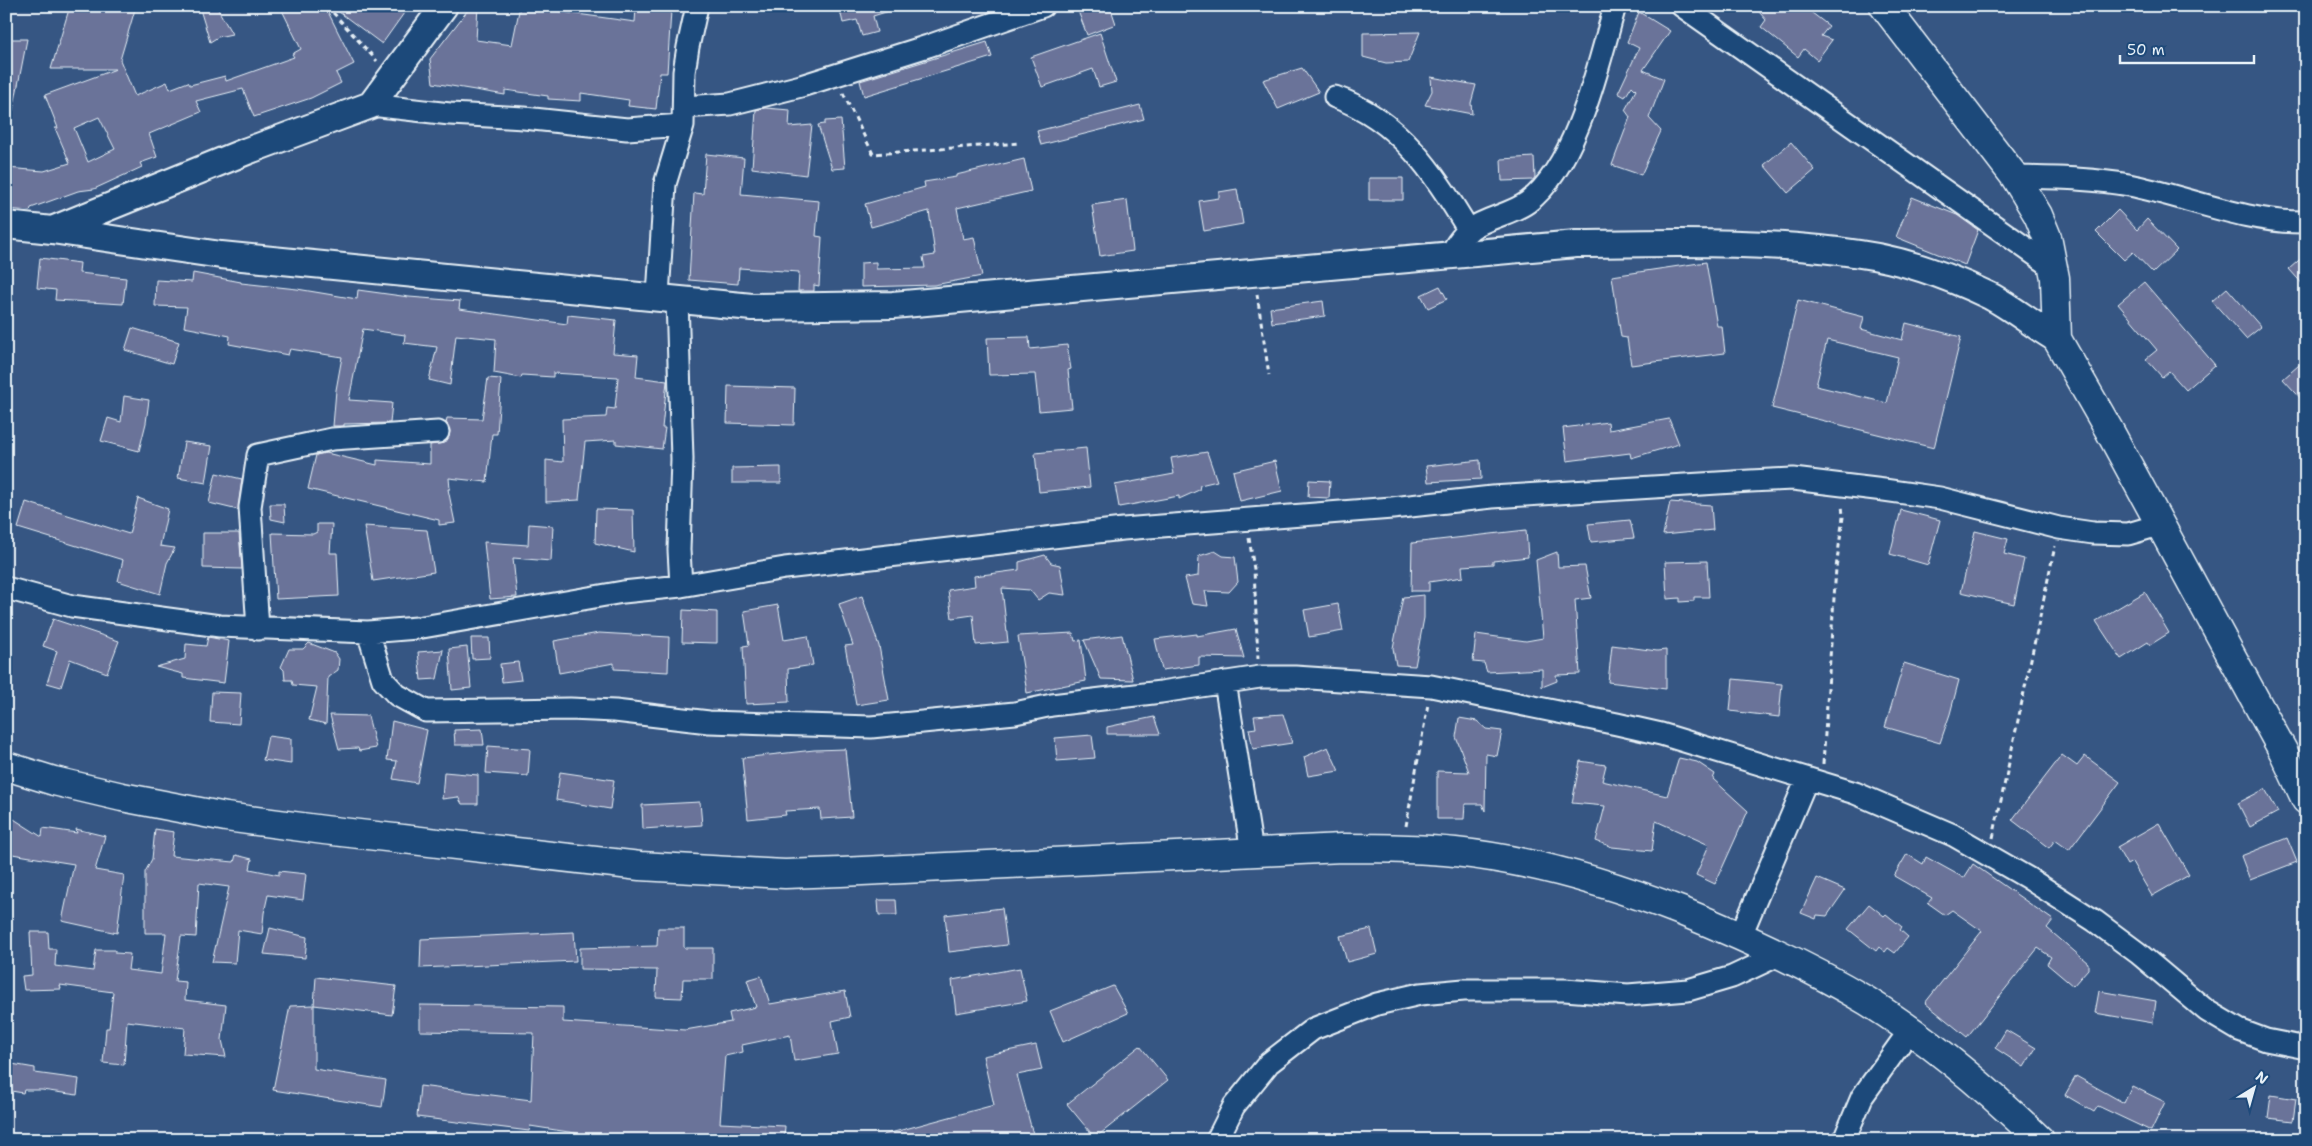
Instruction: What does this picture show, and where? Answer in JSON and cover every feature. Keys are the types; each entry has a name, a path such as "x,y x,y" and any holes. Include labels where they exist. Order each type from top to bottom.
{"highway":[{"path":"1884,6 2015,177 2038,215 2047,237 2054,268 2057,339 2109,430 2283,751 2306,800"},
{"path":"6,766 74,786 226,818 552,858 640,866 785,874 1342,848 1402,848 1456,852 1532,865 1594,881 1652,900 1741,935 1781,954 1866,1001 1910,1030 1963,1071 2040,1140"}],"street":[{"path":"371,105 444,6"},
{"path":"681,586 682,459 668,298 665,184 684,116 684,72 697,6"},
{"path":"52,230 247,151 371,105 450,114 524,118 627,130 801,86 928,46 1043,6"},
{"path":"1449,257 1469,230 1528,202 1546,184 1562,159 1576,130 1596,72 1615,6"},
{"path":"1682,6 2054,268"},
{"path":"1335,97 1355,104 1378,118 1408,144 1429,168 1469,230"},
{"path":"2015,177 2090,179 2174,196 2254,217 2282,222 2306,222"},
{"path":"6,225 221,255 752,307 893,305 1449,257 1576,244 1653,243 1790,247 1862,254 1915,267 1968,286 1992,297 2057,339"},
{"path":"258,628 250,507 258,455 332,439 438,432"},
{"path":"6,588 72,606 220,626 368,632 417,628 623,592 681,586 804,566 1123,529 1392,508 1492,497 1793,479 1839,483 1940,498 2059,528 2093,533 2128,534 2159,525"},
{"path":"368,632 383,680 397,695 426,711 570,709 709,722 871,727 1015,713 1052,706 1260,677 1431,686 1661,734 1854,793 1908,815 1990,855 2094,921 2138,953 2208,1010 2240,1030 2266,1040 2306,1048"},
{"path":"1225,682 1252,852"},
{"path":"1741,935 1814,781"},
{"path":"1217,1140 1234,1106 1269,1063 1313,1029 1377,1004 1420,994 1464,990 1565,990 1628,995 1688,990 1732,976 1781,954"},
{"path":"1844,1140 1862,1097 1910,1030"}],"path":[{"path":"327,6 392,76"},
{"path":"843,92 873,154 1020,143"},
{"path":"1254,274 1269,375"},
{"path":"1814,781 1843,517"},
{"path":"1246,519 1254,569 1260,677"},
{"path":"1990,855 2059,528"},
{"path":"1402,848 1431,686"}],"building":[{"path":"70,6 136,6 120,60 135,96 167,82 170,89 188,82 190,85 225,76 226,81 294,57 292,54 301,49 280,6 325,6 354,64 336,73 341,83 311,98 254,117 243,89 196,101 201,112 149,134 157,157 140,163 142,167 94,189 78,191 31,208 30,211 6,209 6,168 44,171 70,163 55,128 58,128 45,95 116,69 51,69","holes":["99,117 115,149 88,162 74,128"]},
{"path":"199,6 216,6 232,34 218,37 210,42"},
{"path":"331,6 409,6 382,44"},
{"path":"471,6 478,6 476,40 512,45 520,6 556,6 555,11 635,22 636,8 671,11 667,73 660,73 656,109 628,106 629,100 581,93 581,101 548,99 548,96 505,90 505,95 433,83 430,59"},
{"path":"839,6 889,6 889,11 873,16 877,32 862,36 857,20 843,23"},
{"path":"1092,6 1110,6 1116,24 1087,35 1078,11"},
{"path":"1754,6 1803,6 1829,26 1821,36 1832,40 1817,60 1804,49 1798,57 1761,27 1766,20"},
{"path":"1639,12 1670,31 1643,70 1664,79 1649,118 1661,131 1641,175 1612,165 1630,117 1625,110 1636,90 1632,86 1625,97 1618,93 1639,48 1627,42"},
{"path":"1420,32 1408,62 1386,63 1363,57 1363,33"},
{"path":"1100,33 1116,82 1099,87 1093,69 1042,87 1031,57"},
{"path":"6,39 27,39 13,111 6,111"},
{"path":"987,42 992,57 864,96 860,81"},
{"path":"1302,68 1319,92 1278,109 1263,80"},
{"path":"1431,77 1476,85 1471,103 1472,114 1425,105 1432,91"},
{"path":"1140,105 1144,119 1041,145 1037,131"},
{"path":"765,108 790,110 789,127 812,125 806,175 752,168 756,110"},
{"path":"841,120 845,168 832,169 818,125 825,124 825,121"},
{"path":"1791,142 1815,170 1788,193 1764,165"},
{"path":"706,154 744,158 741,194 819,201 816,236 822,237 819,286 814,285 814,291 798,291 799,272 739,268 738,284 689,280 694,193 703,194"},
{"path":"1534,157 1535,177 1533,180 1502,181 1501,159"},
{"path":"1024,159 1031,191 957,208 963,239 974,237 982,276 934,285 861,287 861,263 876,262 876,269 925,268 923,257 935,255 929,211 871,227 865,204 925,187 924,182 956,177 956,175"},
{"path":"1369,178 1403,178 1403,200 1369,200"},
{"path":"1237,189 1243,224 1204,231 1199,201 1219,198 1219,192"},
{"path":"1912,197 1957,215 1978,230 1965,265 1896,237"},
{"path":"1127,200 1133,251 1100,256 1092,205"},
{"path":"2118,210 2137,230 2147,219 2177,250 2153,273 2133,252 2124,260 2096,232"},
{"path":"2306,254 2306,288 2289,269"},
{"path":"40,258 80,263 79,273 126,278 123,304 55,300 56,290 37,288"},
{"path":"1706,262 1717,326 1722,326 1725,353 1631,365 1627,338 1621,337 1612,276"},
{"path":"193,273 241,283 297,289 357,299 358,290 460,301 459,309 567,324 568,315 616,320 613,353 638,355 636,377 667,381 662,428 665,428 662,449 616,444 616,440 585,442 579,500 546,502 546,460 563,462 562,419 606,417 607,408 615,409 618,377 553,373 553,377 522,375 521,378 494,373 496,339 456,335 450,385 429,380 437,347 404,343 405,335 363,329 349,400 392,403 390,423 333,426 336,390 342,357 290,349 288,355 229,344 230,336 184,327 187,307 155,306 156,280 192,282"},
{"path":"2144,282 2215,365 2186,390 2169,371 2162,377 2146,359 2157,350 2118,304"},
{"path":"1440,286 1447,299 1428,308 1421,295"},
{"path":"2227,288 2261,327 2246,339 2212,301"},
{"path":"1798,300 1864,317 1861,329 1902,340 1906,323 1961,337 1934,448 1772,408","holes":["1827,340 1898,357 1887,403 1816,386"]},
{"path":"1323,301 1325,316 1272,323 1270,308"},
{"path":"132,328 179,342 172,364 125,350"},
{"path":"1029,337 1030,349 1067,345 1071,369 1068,370 1072,408 1039,411 1035,374 989,375 987,338"},
{"path":"2306,359 2306,404 2283,379"},
{"path":"488,378 501,379 497,434 492,434 487,482 449,478 450,489 448,489 455,523 439,525 439,520 308,489 316,455 326,453 377,465 377,460 430,464 430,445 445,443 449,437 450,431 446,423 447,418 482,419"},
{"path":"728,386 795,388 794,425 727,423"},
{"path":"124,396 149,400 139,451 101,441 108,418 121,422"},
{"path":"1669,419 1679,444 1631,458 1630,453 1567,461 1563,428 1608,422 1609,430"},
{"path":"184,442 212,446 206,483 178,478"},
{"path":"1086,448 1090,487 1039,492 1035,453"},
{"path":"1207,452 1217,481 1200,485 1199,490 1179,499 1179,496 1119,507 1115,485 1174,474 1171,458"},
{"path":"1480,460 1481,479 1428,482 1426,466"},
{"path":"1275,461 1282,491 1240,501 1233,471"},
{"path":"781,467 781,483 732,483 732,468"},
{"path":"216,473 242,479 238,510 209,503"},
{"path":"1309,480 1330,481 1329,498 1308,497"},
{"path":"138,498 168,509 160,546 175,548 167,563 160,594 118,581 123,560 18,528 26,502 129,534"},
{"path":"1670,502 1711,505 1713,530 1663,535"},
{"path":"270,504 284,504 285,522 271,519"},
{"path":"596,509 633,510 634,552 595,543"},
{"path":"1901,510 1940,520 1928,565 1890,554"},
{"path":"1630,520 1634,538 1591,542 1588,524"},
{"path":"317,524 332,524 330,553 337,553 339,596 276,599 272,533 313,534 317,532"},
{"path":"529,524 553,526 551,561 513,558 517,597 490,599 484,542 528,545"},
{"path":"364,526 427,530 434,572 373,581"},
{"path":"1526,530 1528,557 1493,561 1493,564 1462,566 1463,577 1429,582 1429,591 1411,591 1412,543"},
{"path":"1975,531 2008,539 2004,554 2024,559 2014,604 1961,592"},
{"path":"203,533 239,533 242,569 203,568"},
{"path":"1215,551 1223,556 1235,557 1238,582 1229,592 1205,591 1208,606 1192,604 1185,578 1198,576 1199,556"},
{"path":"1557,552 1558,567 1585,566 1591,598 1575,600 1580,674 1556,675 1557,681 1542,687 1542,669 1487,672 1484,663 1473,662 1476,634 1526,641 1543,638 1536,560"},
{"path":"1045,555 1051,563 1060,565 1065,595 1049,593 1038,600 1030,590 1002,588 1008,642 976,645 973,615 952,618 948,590 975,586 974,576 1019,570 1019,562"},
{"path":"1707,561 1709,597 1694,597 1694,601 1680,602 1680,598 1667,599 1665,562"},
{"path":"2145,592 2169,633 2150,645 2148,642 2121,659 2096,621"},
{"path":"1424,595 1424,618 1415,666 1396,665 1393,648 1403,597"},
{"path":"862,596 879,646 889,700 856,705 845,646 853,645 839,604"},
{"path":"1338,604 1343,631 1309,637 1304,610"},
{"path":"778,605 784,640 808,636 813,665 788,669 789,702 746,704 743,646 749,645 744,611"},
{"path":"683,610 717,612 717,643 682,642"},
{"path":"53,619 119,641 107,673 70,659 61,687 47,683 57,651 43,646"},
{"path":"1236,629 1244,658 1199,657 1199,665 1162,670 1155,639 1197,634 1197,636"},
{"path":"599,633 669,637 668,672 614,669 614,663 559,673 554,641"},
{"path":"1073,633 1075,641 1081,640 1086,681 1027,693 1018,636"},
{"path":"1122,635 1133,680 1101,679 1084,640"},
{"path":"208,637 229,641 224,683 183,678 183,674 156,667 185,659 186,644 206,646"},
{"path":"471,638 489,638 490,658 472,659"},
{"path":"309,643 335,653 339,659 338,670 328,677 326,724 309,720 317,687 293,685 292,680 285,680 284,670 281,667 289,649 303,649"},
{"path":"1612,645 1657,651 1666,650 1666,689 1608,682"},
{"path":"467,647 471,688 452,690 449,649"},
{"path":"443,650 437,679 421,680 418,652"},
{"path":"518,662 521,680 502,682 500,664"},
{"path":"1904,663 1959,680 1940,743 1885,727"},
{"path":"1733,679 1782,684 1779,717 1730,711"},
{"path":"212,692 241,693 239,724 210,722"},
{"path":"1283,714 1292,743 1253,749 1249,729 1256,728 1254,716"},
{"path":"330,715 368,716 376,748 359,751 358,748 339,749"},
{"path":"1154,717 1160,734 1107,734 1107,727"},
{"path":"1459,718 1477,721 1486,729 1502,731 1497,756 1486,754 1485,811 1482,804 1465,804 1464,819 1437,819 1437,771 1469,772 1456,737"},
{"path":"392,721 427,730 417,783 393,779 397,761 387,760"},
{"path":"482,729 484,745 455,745 454,730"},
{"path":"1092,735 1095,758 1057,761 1055,738"},
{"path":"268,736 291,739 291,764 263,760"},
{"path":"488,746 530,749 528,776 486,773"},
{"path":"1328,747 1339,771 1308,776 1304,757"},
{"path":"845,749 852,817 821,819 820,809 785,811 786,815 748,819 742,758 814,750"},
{"path":"2062,755 2077,766 2085,756 2120,782 2069,850 2055,840 2049,848 2012,820"},
{"path":"1679,758 1697,762 1715,774 1713,779 1748,811 1715,884 1696,875 1709,845 1656,821 1652,851 1612,847 1596,841 1605,806 1572,803 1580,761 1606,765 1602,781 1667,796"},
{"path":"444,772 478,775 478,804 462,804 458,797 442,799"},
{"path":"560,772 614,780 610,809 556,800"},
{"path":"2265,789 2278,812 2250,827 2238,803"},
{"path":"700,802 702,825 643,829 642,805"},
{"path":"6,814 42,837 43,828 77,833 76,829 105,836 95,870 124,875 117,933 62,921 74,864 6,853"},
{"path":"2159,823 2189,875 2152,896 2132,862 2127,865 2117,847"},
{"path":"155,829 174,832 171,856 234,862 236,855 252,859 250,869 279,875 279,871 306,874 303,900 268,895 262,934 238,930 235,963 212,962 229,887 199,883 196,937 181,936 175,981 186,982 185,1000 226,1005 222,1040 226,1057 183,1054 185,1028 127,1021 124,1065 103,1063 106,1028 109,1028 113,992 60,985 61,989 24,990 22,976 32,975 30,932 48,932 49,949 56,949 55,966 93,971 96,950 115,950 115,953 130,954 128,970 161,974 166,933 145,933 145,872 152,859"},
{"path":"2287,838 2297,862 2250,880 2241,856"},
{"path":"1907,854 1923,864 1926,857 1964,878 1973,864 2053,920 2047,928 2088,963 2088,969 2073,986 2047,964 2051,957 2038,948 1967,1037 1925,1003 1982,931 1952,910 1945,915 1928,903 1932,898 1894,876"},
{"path":"1817,878 1845,890 1827,916 1817,915 1816,919 1801,913"},
{"path":"878,900 896,900 897,915 879,915"},
{"path":"1869,904 1884,916 1886,914 1902,927 1900,930 1908,937 1895,953 1888,948 1885,952 1879,947 1876,951 1848,929"},
{"path":"1002,908 1007,945 949,952 945,915"},
{"path":"270,928 307,937 305,958 264,954"},
{"path":"658,928 684,928 684,948 713,948 713,979 683,979 682,998 656,997 657,970 580,969 580,948 657,946"},
{"path":"1371,929 1377,954 1347,962 1340,936"},
{"path":"574,932 576,961 420,968 421,939"},
{"path":"1020,968 1027,1001 956,1013 952,980"},
{"path":"761,976 770,1004 845,991 850,1017 832,1021 838,1054 794,1061 790,1035 742,1045 743,1052 725,1056 720,1123 785,1126 784,1140 620,1140 530,1126 529,1131 417,1117 420,1086 531,1100 534,1033 420,1031 420,1005 563,1007 563,1022 685,1030 731,1022 729,1013 756,1007 747,980"},
{"path":"316,977 396,986 392,1015 314,1005"},
{"path":"1113,986 1128,1013 1063,1042 1050,1011"},
{"path":"2099,991 2156,1001 2153,1023 2095,1013"},
{"path":"314,1005 314,1069 386,1080 382,1107 273,1090 290,1006"},
{"path":"2006,1030 2036,1048 2024,1067 1995,1048"},
{"path":"1036,1045 1042,1070 1017,1075 1033,1134 1012,1140 883,1140 883,1135 994,1105 983,1056"},
{"path":"1140,1046 1168,1080 1095,1138 1067,1104"},
{"path":"6,1063 35,1068 35,1073 79,1079 77,1095 42,1090 24,1090 23,1093 6,1090"},
{"path":"2076,1076 2124,1103 2132,1086 2165,1102 2151,1131 2098,1106 2094,1112 2065,1095"},
{"path":"2271,1095 2296,1099 2293,1121 2268,1118"}]}
